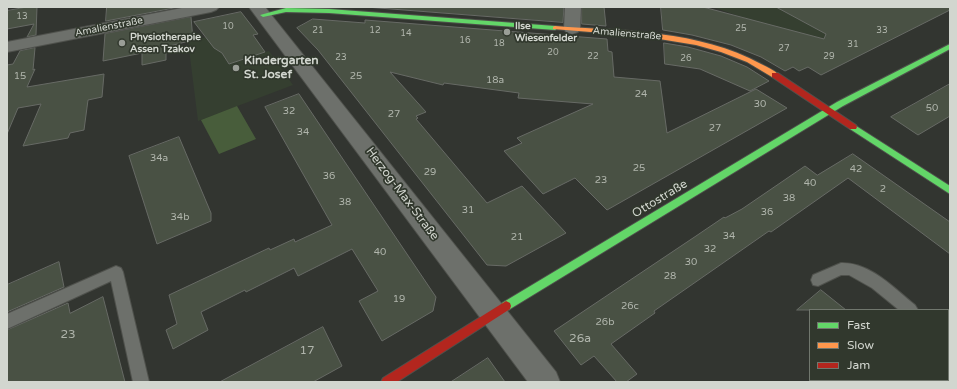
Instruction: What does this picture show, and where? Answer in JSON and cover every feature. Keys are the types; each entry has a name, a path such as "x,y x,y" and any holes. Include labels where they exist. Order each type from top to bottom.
{"street":[{"name":"Amalienstraße","path":"7,47 211,7"},
{"name":"Amalienstraße","path":"260,11 286,10 573,18 696,41 728,50 749,59 830,110 950,191"},
{"name":"Herzog-Max-Straße","path":"260,11 546,382"},
{"name":"Ottostraße","path":"387,382 494,313 830,110 878,83 950,46"}],"lane":[{"path":"818,280 840,269 851,269 864,275 909,309"},
{"path":"7,322 116,272 141,382"}],"shaded area":[{"path":"713,7 900,7 811,48 778,30"},
{"name":"Kindergarten St. Josef","path":"241,12 258,34 251,36 253,39 256,38 265,52 269,51 293,85 198,121 188,41 207,37"}],"green space":[{"path":"237,106 256,139 219,154 201,120"}],"building":[{"path":"27,7 37,7 36,35 27,37 34,24 7,29 7,11"},
{"path":"107,7 179,7 106,21"},
{"path":"366,7 564,7 563,22"},
{"path":"582,7 604,7 606,26 582,24"},
{"path":"661,7 703,7 824,39 826,34 776,7 950,7 950,10 821,75 808,67 799,71 793,67 785,71 761,57 731,45 692,35 663,30"},
{"path":"241,12 258,34 253,35 265,52 229,64 222,53 214,48 194,22"},
{"path":"191,17 193,40 166,47 166,60 142,65 142,53 103,61 105,34"},
{"path":"313,19 365,23 365,20 607,39 608,51 612,52 614,77 660,81 667,133 756,89 787,108 607,210 575,178 543,194 504,151 522,143 517,138 593,104 518,98 519,93 444,83 443,85 390,72 426,112 416,116 418,118 416,119 487,203 522,186 566,233 506,266 487,265 318,50 297,28"},
{"path":"664,43 688,47 721,56 747,67 769,81 750,91 700,69 665,64"},
{"path":"35,48 33,70 35,69 27,87 104,74 102,97 88,100 84,130 70,133 68,138 23,146 41,104 18,108 7,134 7,65 13,64 20,51"},
{"path":"950,84 950,116 918,135 891,117"},
{"path":"299,94 436,297 433,311 382,341 359,301 378,291 352,249 298,276 294,268 201,312 208,330 173,349 166,330 177,324 169,295 269,248 270,250 294,239 295,242 332,225 265,107"},
{"path":"179,137 211,213 211,221 157,244 129,156"},
{"path":"853,154 950,222 950,254 848,178 654,311 655,313 611,344 637,374 626,382 617,382 594,356 581,365 554,331 724,217 725,218 742,209 805,166 817,175"},
{"path":"59,262 64,287 7,312 7,285"},
{"path":"821,290 845,309 809,309 797,310"},
{"path":"103,297 125,382 7,382 7,330 68,303 70,313"},
{"path":"323,327 342,366 313,382 220,382"},
{"path":"488,358 505,382 451,382"}],"traffic: fast":[{"path":"263,15 286,10 329,11 555,28"},
{"path":"506,306 840,104 950,46"},
{"path":"853,127 950,191"}],"traffic: slow":[{"path":"555,28 641,34 696,43 723,50 750,61 775,75"}],"traffic: jam":[{"path":"775,75 853,127"},
{"path":"387,382 506,306"}],"place":[{"name":"Ilse Wiesenfelder","path":"507,32"},
{"name":"Physiotherapie Assen Tzakov","path":"122,43"},
{"name":"Kindergarten St. Josef","path":"236,68"}]}
